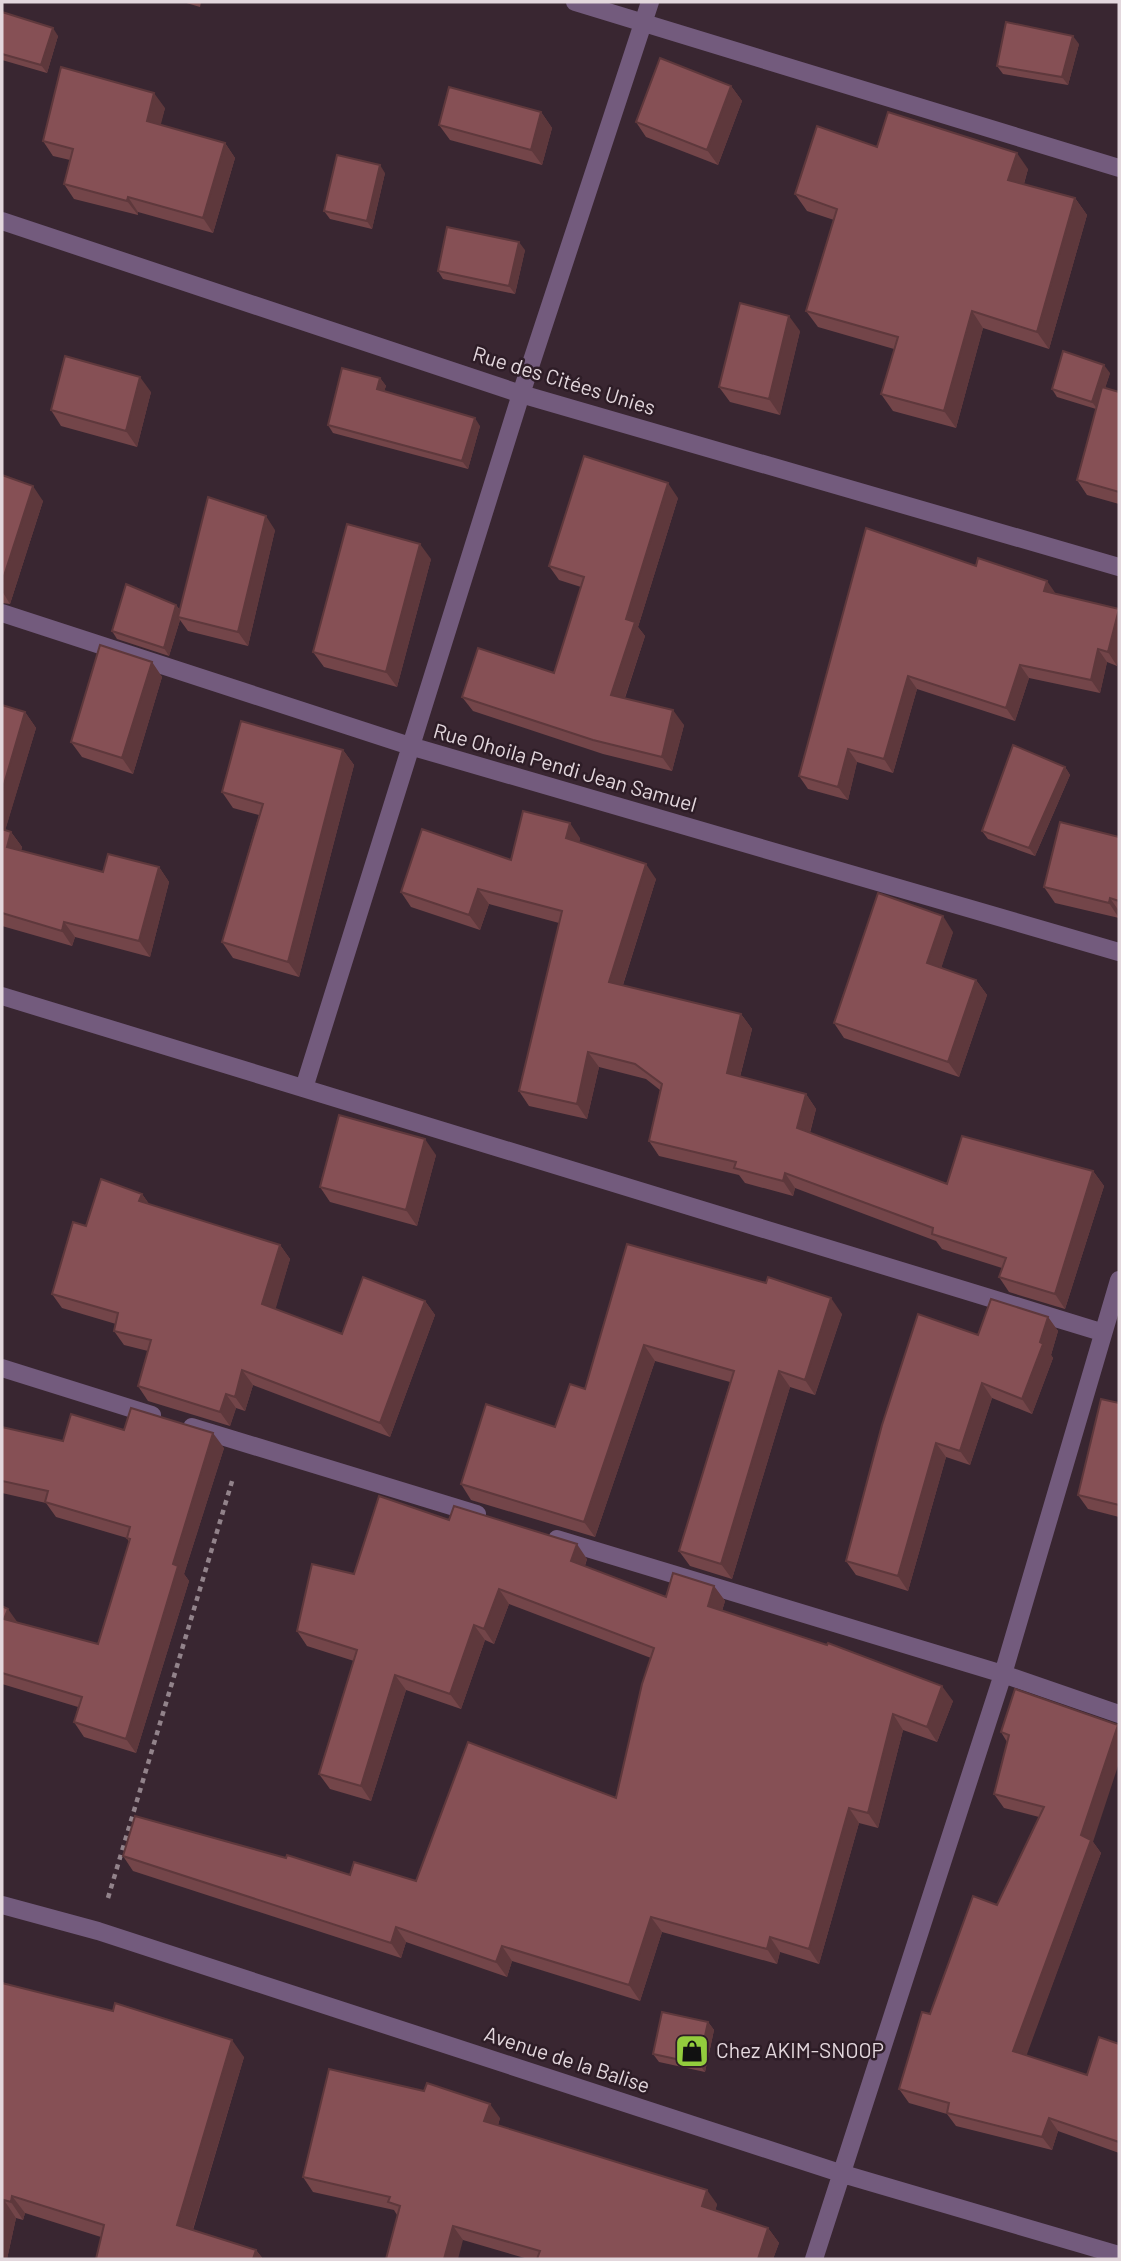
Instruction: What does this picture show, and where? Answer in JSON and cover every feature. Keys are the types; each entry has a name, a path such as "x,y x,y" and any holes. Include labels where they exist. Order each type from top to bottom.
{"street":[{"path":"575,2 1119,168"},
{"path":"304,1088 522,394 650,2"},
{"name":"Rue des Citées Unies","path":"2,221 522,394 1119,567"},
{"name":"Rue Ohoila Pendi Jean Samuel","path":"2,613 410,746 1119,953"},
{"path":"2,996 1101,1332"},
{"path":"814,2259 1003,1674 1101,1332 1119,1280"},
{"path":"2,1368 496,1520"},
{"path":"536,1532 1003,1674 1119,1714"},
{"name":"Avenue de la Balise","path":"2,1905 98,1931 843,2174 1119,2255"}],"path":[{"path":"98,1931 243,1443"}],"building":[{"path":"2,12 53,28 41,65 2,54"},
{"path":"1006,22 1073,36 1062,77 997,66"},
{"path":"660,58 731,86 707,150 636,122"},
{"path":"61,67 154,93 147,121 225,143 203,218 128,197 127,201 64,184 73,149 43,141"},
{"path":"449,87 541,112 531,150 439,125"},
{"path":"888,112 1017,153 1008,180 1075,198 1037,332 972,311 944,411 881,394 898,337 806,311 837,209 795,194 817,126 877,147"},
{"path":"337,155 380,165 367,221 324,211"},
{"path":"447,227 519,242 509,286 438,271"},
{"path":"740,303 789,316 769,399 719,387"},
{"path":"1063,351 1104,365 1092,402 1052,389"},
{"path":"65,356 140,377 126,431 51,410"},
{"path":"342,368 380,378 377,389 475,418 462,461 328,425"},
{"path":"1102,387 1119,392 1119,492 1077,480"},
{"path":"584,456 668,483 626,619 635,622 611,695 673,710 662,757 593,740 462,697 478,648 554,673 584,577 549,566"},
{"path":"2,475 33,486 2,582"},
{"path":"208,497 266,516 238,632 178,617"},
{"path":"347,524 420,544 386,672 313,652"},
{"path":"866,528 976,566 978,558 1047,581 1044,591 1119,609 1108,652 1098,649 1091,680 1020,665 1006,708 908,676 884,759 848,749 838,787 799,776"},
{"path":"126,584 176,605 164,648 112,631"},
{"path":"100,645 152,662 122,758 71,742"},
{"path":"2,705 25,712 2,791"},
{"path":"241,721 343,750 288,962 222,942 263,804 222,792"},
{"path":"1013,745 1065,767 1029,848 982,831"},
{"path":"523,811 570,823 566,838 646,864 609,982 741,1014 727,1073 806,1094 797,1128 947,1184 962,1136 1093,1171 1055,1294 999,1277 1006,1258 932,1234 933,1228 785,1173 783,1181 734,1168 736,1162 649,1141 662,1084 635,1064 588,1052 577,1104 519,1091 562,911 478,889 469,915 401,892 422,829 511,860"},
{"path":"1060,822 1119,837 1119,901 1110,898 1109,903 1044,887"},
{"path":"2,829 11,832 7,847 103,872 108,854 159,867 139,941 64,922 62,931 2,913"},
{"path":"878,893 943,916 927,963 976,980 948,1062 834,1023"},
{"path":"339,1115 425,1139 406,1210 320,1187"},
{"path":"101,1179 142,1194 139,1201 280,1245 262,1304 342,1334 363,1277 425,1301 380,1423 242,1370 235,1397 226,1394 220,1412 138,1386 151,1340 114,1331 118,1313 52,1294 73,1222 86,1226"},
{"path":"627,1244 766,1283 768,1277 831,1298 805,1380 779,1371 721,1564 679,1551 734,1371 644,1345 584,1522 461,1484 486,1404 555,1427 570,1384 585,1389"},
{"path":"991,1299 1048,1317 1040,1342 1043,1344 1022,1399 982,1383 960,1451 936,1443 898,1576 846,1561 882,1425 918,1314 978,1335"},
{"path":"1101,1399 1119,1403 1119,1505 1078,1495"},
{"path":"131,1408 213,1433 173,1564 178,1566 126,1739 74,1722 82,1697 2,1673 2,1606 8,1609 4,1619 98,1644 130,1539 127,1538 130,1527 45,1502 48,1491 2,1481 2,1427 63,1441 71,1414 124,1430"},
{"path":"379,1496 449,1520 454,1506 577,1544 571,1561 666,1597 673,1573 714,1586 708,1606 827,1645 828,1643 942,1686 927,1727 893,1714 868,1813 849,1808 809,1949 770,1937 767,1949 651,1917 629,1985 502,1946 496,1962 396,1927 391,1943 123,1856 135,1816 286,1858 287,1855 350,1875 354,1862 416,1881 468,1742 616,1798 642,1684 654,1648 499,1589 484,1629 474,1625 450,1694 395,1675 361,1786 319,1774 357,1650 297,1631 312,1564 354,1574"},
{"path":"1015,1689 1118,1725 1081,1835 1091,1840 1013,2051 1087,2075 1099,2037 1119,2044 1119,2142 1049,2118 1042,2137 947,2113 949,2103 899,2089 922,2012 930,2014 973,1896 997,1905 1044,1807 994,1794 1009,1735 1001,1732"},
{"path":"2,1983 113,2011 115,2003 232,2040 177,2225 256,2250 253,2259 96,2259 104,2225 12,2196 11,2202 4,2200 2,2209"},
{"path":"662,2012 708,2022 699,2064 653,2054"},
{"path":"329,2069 424,2091 427,2083 490,2104 484,2121 707,2190 702,2206 768,2228 758,2259 537,2259 540,2251 453,2226 444,2259 386,2259 400,2206 388,2202 390,2197 303,2177"}],"place":[{"name":"Chez AKIM-SNOOP","path":"692,2051"}]}
